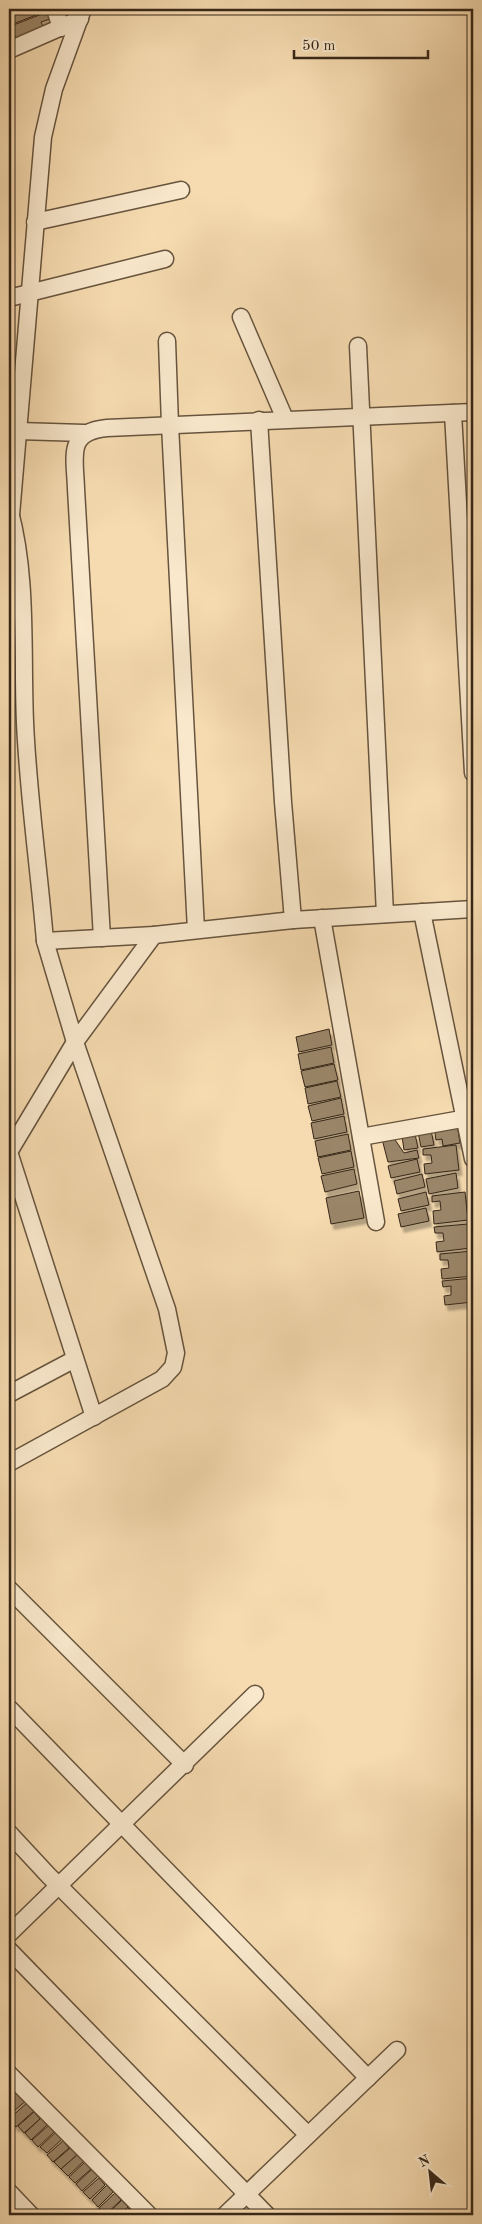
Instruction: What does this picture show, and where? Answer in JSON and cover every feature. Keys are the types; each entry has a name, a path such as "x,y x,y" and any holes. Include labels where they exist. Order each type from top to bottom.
{"street":[{"path":"55,9 61,28"},
{"path":"9,50 61,28 81,14"},
{"path":"9,1463 162,1380 173,1367 176,1353 167,1309 75,1042 46,941 25,728 22,594 18,551 10,511 35,222 47,112 81,14"},
{"path":"35,222 181,190"},
{"path":"9,298 165,259"},
{"path":"241,318 285,419"},
{"path":"167,341 196,930"},
{"path":"358,346 385,914"},
{"path":"18,432 84,433 107,428 473,412"},
{"path":"452,413 473,773"},
{"path":"260,420 283,802 293,920"},
{"path":"84,433 78,440 75,463 102,938"},
{"path":"46,941 154,935 293,920 473,909"},
{"path":"422,912 470,1117 473,1159"},
{"path":"322,918 376,1222"},
{"path":"94,1418 9,1152 75,1042 154,935"},
{"path":"361,1138 470,1117"},
{"path":"9,1394 76,1359"},
{"path":"9,1589 185,1765"},
{"path":"9,1934 60,1887 121,1824 185,1765 255,1694"},
{"path":"9,1708 368,2078"},
{"path":"9,1833 60,1887 308,2136"},
{"path":"9,1950 267,2215"},
{"path":"225,2215 397,2050"},
{"path":"9,2074 149,2215"},
{"path":"9,2192 31,2215"}],"building":[{"path":"14,9 40,9 41,13 13,24 9,11"},
{"path":"47,12 50,19 41,22 44,28 16,39 11,26"},
{"path":"329,1029 332,1045 299,1052 296,1037"},
{"path":"331,1047 334,1063 301,1070 298,1054"},
{"path":"334,1064 338,1080 305,1087 301,1071"},
{"path":"337,1081 341,1097 308,1104 305,1088"},
{"path":"341,1098 344,1114 312,1121 308,1106"},
{"path":"344,1116 347,1132 314,1139 311,1123"},
{"path":"457,1124 460,1143 443,1146 442,1139 436,1140 434,1127"},
{"path":"431,1130 434,1145 421,1147 418,1132"},
{"path":"348,1134 351,1150 318,1157 315,1141"},
{"path":"415,1134 418,1148 404,1150 402,1136"},
{"path":"393,1137 404,1153 417,1150 419,1158 388,1162 382,1139"},
{"path":"456,1145 459,1170 425,1174 424,1164 432,1163 431,1155 423,1155 423,1149"},
{"path":"351,1151 354,1167 322,1174 318,1158"},
{"path":"417,1159 420,1172 391,1178 388,1166"},
{"path":"354,1169 357,1184 325,1192 321,1176"},
{"path":"456,1173 458,1188 429,1194 426,1179"},
{"path":"422,1174 425,1187 397,1194 394,1181"},
{"path":"359,1191 364,1218 331,1224 326,1198"},
{"path":"426,1192 429,1205 401,1211 398,1199"},
{"path":"465,1192 468,1220 434,1224 433,1211 441,1210 440,1201 432,1202 432,1196"},
{"path":"426,1208 429,1221 401,1227 398,1214"},
{"path":"468,1224 471,1248 437,1252 436,1242 444,1241 443,1233 435,1233 434,1227"},
{"path":"473,1251 473,1276 442,1279 441,1269 449,1268 448,1260 440,1260 440,1254"},
{"path":"473,1278 473,1302 445,1305 444,1296 451,1295 451,1286 443,1287 442,1281"},
{"path":"18,2090 27,2100 9,2115 9,2098"},
{"path":"29,2101 36,2109 16,2127 9,2119"},
{"path":"34,2112 40,2119 24,2133 18,2126"},
{"path":"41,2118 47,2125 31,2140 25,2133"},
{"path":"48,2126 54,2132 38,2147 32,2140"},
{"path":"56,2132 62,2139 47,2153 40,2147"},
{"path":"63,2141 69,2148 53,2162 47,2155"},
{"path":"70,2148 77,2155 61,2169 54,2162"},
{"path":"77,2155 84,2161 68,2176 61,2169"},
{"path":"85,2162 91,2169 75,2183 69,2177"},
{"path":"92,2169 98,2176 82,2191 76,2184"},
{"path":"99,2178 105,2185 90,2199 83,2192"},
{"path":"107,2185 113,2192 98,2207 92,2200"},
{"path":"115,2193 121,2200 105,2215 99,2208"},
{"path":"122,2200 128,2207 119,2215 106,2215"},
{"path":"130,2207 135,2215 121,2215"}]}
